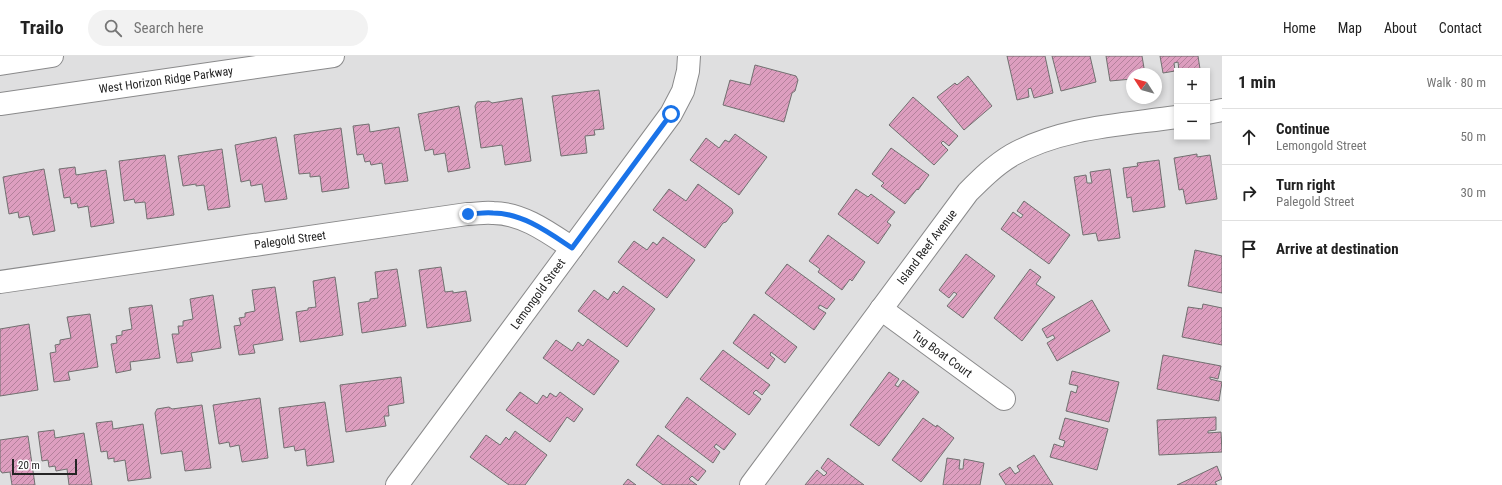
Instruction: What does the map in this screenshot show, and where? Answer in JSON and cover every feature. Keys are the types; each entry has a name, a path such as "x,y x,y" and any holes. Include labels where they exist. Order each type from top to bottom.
{"street":[{"path":"0,64 52,56"},
{"name":"West Horizon Ridge Parkway","path":"0,104 333,56"},
{"name":"Lemongold Street","path":"397,485 671,114 683,91 688,71 689,56"},
{"path":"1210,112 1222,110"},
{"name":"Island Reef Avenue","path":"751,485 968,192 987,172 1011,156 1041,141 1076,131 1174,117"},
{"name":"Palegold Street","path":"0,282 494,212 524,219 572,248"},
{"name":"Tug Boat Court","path":"881,309 1004,399"}],"building":[{"path":"1007,56 1045,56 1053,93 1034,98 1031,88 1028,89 1029,97 1017,100"},
{"path":"1052,56 1090,56 1096,82 1061,91"},
{"path":"1106,56 1142,56 1144,68 1126,68 1126,80 1110,81"},
{"path":"1160,56 1198,56 1200,68 1179,68 1178,62 1174,63 1174,71 1163,73"},
{"path":"755,65 796,76 798,80 795,91 792,93 784,122 723,105 730,80 750,85"},
{"path":"968,76 992,106 964,130 937,97 955,83 957,85"},
{"path":"599,90 604,129 594,130 595,135 585,136 587,153 561,156 552,96"},
{"path":"913,97 958,136 949,146 943,141 941,143 948,150 934,165 889,125"},
{"path":"522,98 531,161 505,165 502,145 481,148 475,106 477,102 489,101 492,103"},
{"path":"459,106 470,168 448,172 445,153 434,155 433,149 425,151 418,114"},
{"path":"369,124 370,132 399,127 408,181 385,184 382,163 371,165 370,161 365,162 363,154 357,155 353,126"},
{"path":"341,128 349,188 322,192 320,176 310,177 310,173 299,174 294,135"},
{"path":"735,134 767,157 739,195 690,160 706,138 719,148 725,140 729,142"},
{"path":"276,137 287,199 265,202 262,184 251,186 250,180 241,182 235,145"},
{"path":"891,148 929,175 905,204 881,186 884,183 872,174"},
{"path":"222,149 230,207 208,210 204,185 196,186 196,184 183,186 178,156"},
{"path":"1197,154 1197,157 1210,155 1217,199 1186,204 1183,189 1179,190 1174,158"},
{"path":"165,155 174,215 147,219 145,202 135,203 134,199 124,201 119,161"},
{"path":"1159,160 1165,207 1133,212 1131,197 1127,198 1123,168 1138,166 1137,163"},
{"path":"75,167 76,175 106,170 114,223 91,227 88,206 78,208 77,203 71,204 70,197 64,198 59,169"},
{"path":"44,169 55,231 33,235 29,216 19,218 18,212 9,214 3,177"},
{"path":"1110,169 1120,238 1098,241 1096,233 1083,235 1074,177 1086,175 1087,183 1092,183 1090,172"},
{"path":"698,184 732,209 733,213 726,222 723,223 705,248 653,210 669,189 686,201"},
{"path":"856,189 868,197 871,194 895,212 887,222 891,225 878,244 838,214"},
{"path":"1024,201 1070,235 1049,264 1001,229 1013,212 1021,218 1023,215 1017,211"},
{"path":"828,235 865,262 852,281 850,279 842,290 818,272 820,269 809,261"},
{"path":"663,237 695,260 667,298 618,262 634,241 647,250 653,242 657,245"},
{"path":"1195,250 1222,256 1222,293 1188,286"},
{"path":"966,254 995,276 963,318 947,306 957,294 954,292 949,298 939,290"},
{"path":"787,264 835,299 827,309 820,305 818,308 826,313 814,330 765,293"},
{"path":"441,267 445,292 453,291 453,293 466,291 471,321 427,328 419,270"},
{"path":"397,269 406,326 362,333 358,303 378,298 375,272"},
{"path":"1030,269 1041,277 1036,284 1055,297 1022,341 994,318"},
{"path":"335,277 343,335 300,342 296,312 316,307 313,281"},
{"path":"623,286 655,309 627,347 578,311 594,290 608,300 614,291 617,294"},
{"path":"275,287 283,340 253,345 255,353 239,355 234,326 241,325 239,318 245,317 245,313 255,311 252,290"},
{"path":"213,295 221,348 191,353 193,361 177,363 172,334 179,334 178,326 183,326 183,321 193,319 190,299"},
{"path":"1092,300 1110,331 1057,361 1047,343 1055,338 1053,335 1047,338 1042,329"},
{"path":"1203,304 1222,308 1222,345 1182,337 1188,307 1202,309"},
{"path":"152,305 160,358 130,362 131,370 116,373 111,344 117,343 116,336 122,335 122,331 132,329 129,308"},
{"path":"90,314 98,367 68,372 70,380 54,382 50,353 56,352 55,345 60,344 60,340 71,338 67,317"},
{"path":"754,314 797,347 785,363 771,352 770,355 775,359 768,369 733,343"},
{"path":"29,324 38,390 0,396 0,329"},
{"path":"588,339 619,361 594,395 543,358 556,340 572,351 578,342 583,346"},
{"path":"723,350 770,385 762,395 756,390 753,393 761,399 749,415 700,379"},
{"path":"1163,355 1221,366 1218,379 1210,377 1210,379 1222,382 1219,401 1157,389"},
{"path":"1072,371 1119,382 1109,422 1066,411 1071,391 1076,393 1078,386 1069,384"},
{"path":"889,372 899,379 895,385 898,387 903,380 919,392 879,446 850,425"},
{"path":"401,377 404,403 388,406 389,416 384,416 386,426 346,432 340,385"},
{"path":"520,392 537,404 543,395 547,398 550,393 556,397 560,392 583,409 574,422 567,417 550,442 506,410"},
{"path":"687,397 736,434 724,450 716,444 714,447 720,452 713,463 665,427"},
{"path":"260,398 268,458 242,462 239,445 230,447 229,442 219,444 213,405"},
{"path":"325,402 334,462 307,466 305,449 295,451 294,446 284,448 279,408"},
{"path":"202,405 211,468 185,471 182,451 161,454 155,413 157,409 169,407 172,409"},
{"path":"1216,417 1216,430 1208,431 1208,433 1221,432 1222,452 1159,455 1157,420"},
{"path":"923,418 936,427 937,425 954,438 921,482 892,460"},
{"path":"1065,418 1108,429 1097,470 1050,457 1054,444 1063,447 1065,441 1059,439"},
{"path":"112,421 113,429 143,424 151,478 128,481 125,460 114,462 114,458 108,459 107,451 101,452 96,423"},
{"path":"54,430 55,438 84,433 92,485 69,485 67,469 56,471 55,466 49,467 48,460 42,461 38,432"},
{"path":"515,431 547,455 525,485 509,485 470,457 486,435 500,445 506,437 509,440"},
{"path":"658,435 706,471 698,481 692,476 689,479 697,485 663,485 636,465"},
{"path":"28,436 35,485 12,485 10,472 2,473 0,471 0,440"},
{"path":"1034,455 1053,485 1006,485 999,474 1010,467 1015,474 1020,471 1017,466"},
{"path":"828,458 864,485 805,485 817,470 824,476 827,473 821,468"},
{"path":"947,458 960,460 959,469 963,469 964,459 984,463 980,485 943,485"},
{"path":"1217,466 1222,479 1215,482 1217,485 1177,485"},
{"path":"628,479 636,485 623,485"}],"route":[{"path":"468,214 494,212 524,219 572,248 671,114"}]}
